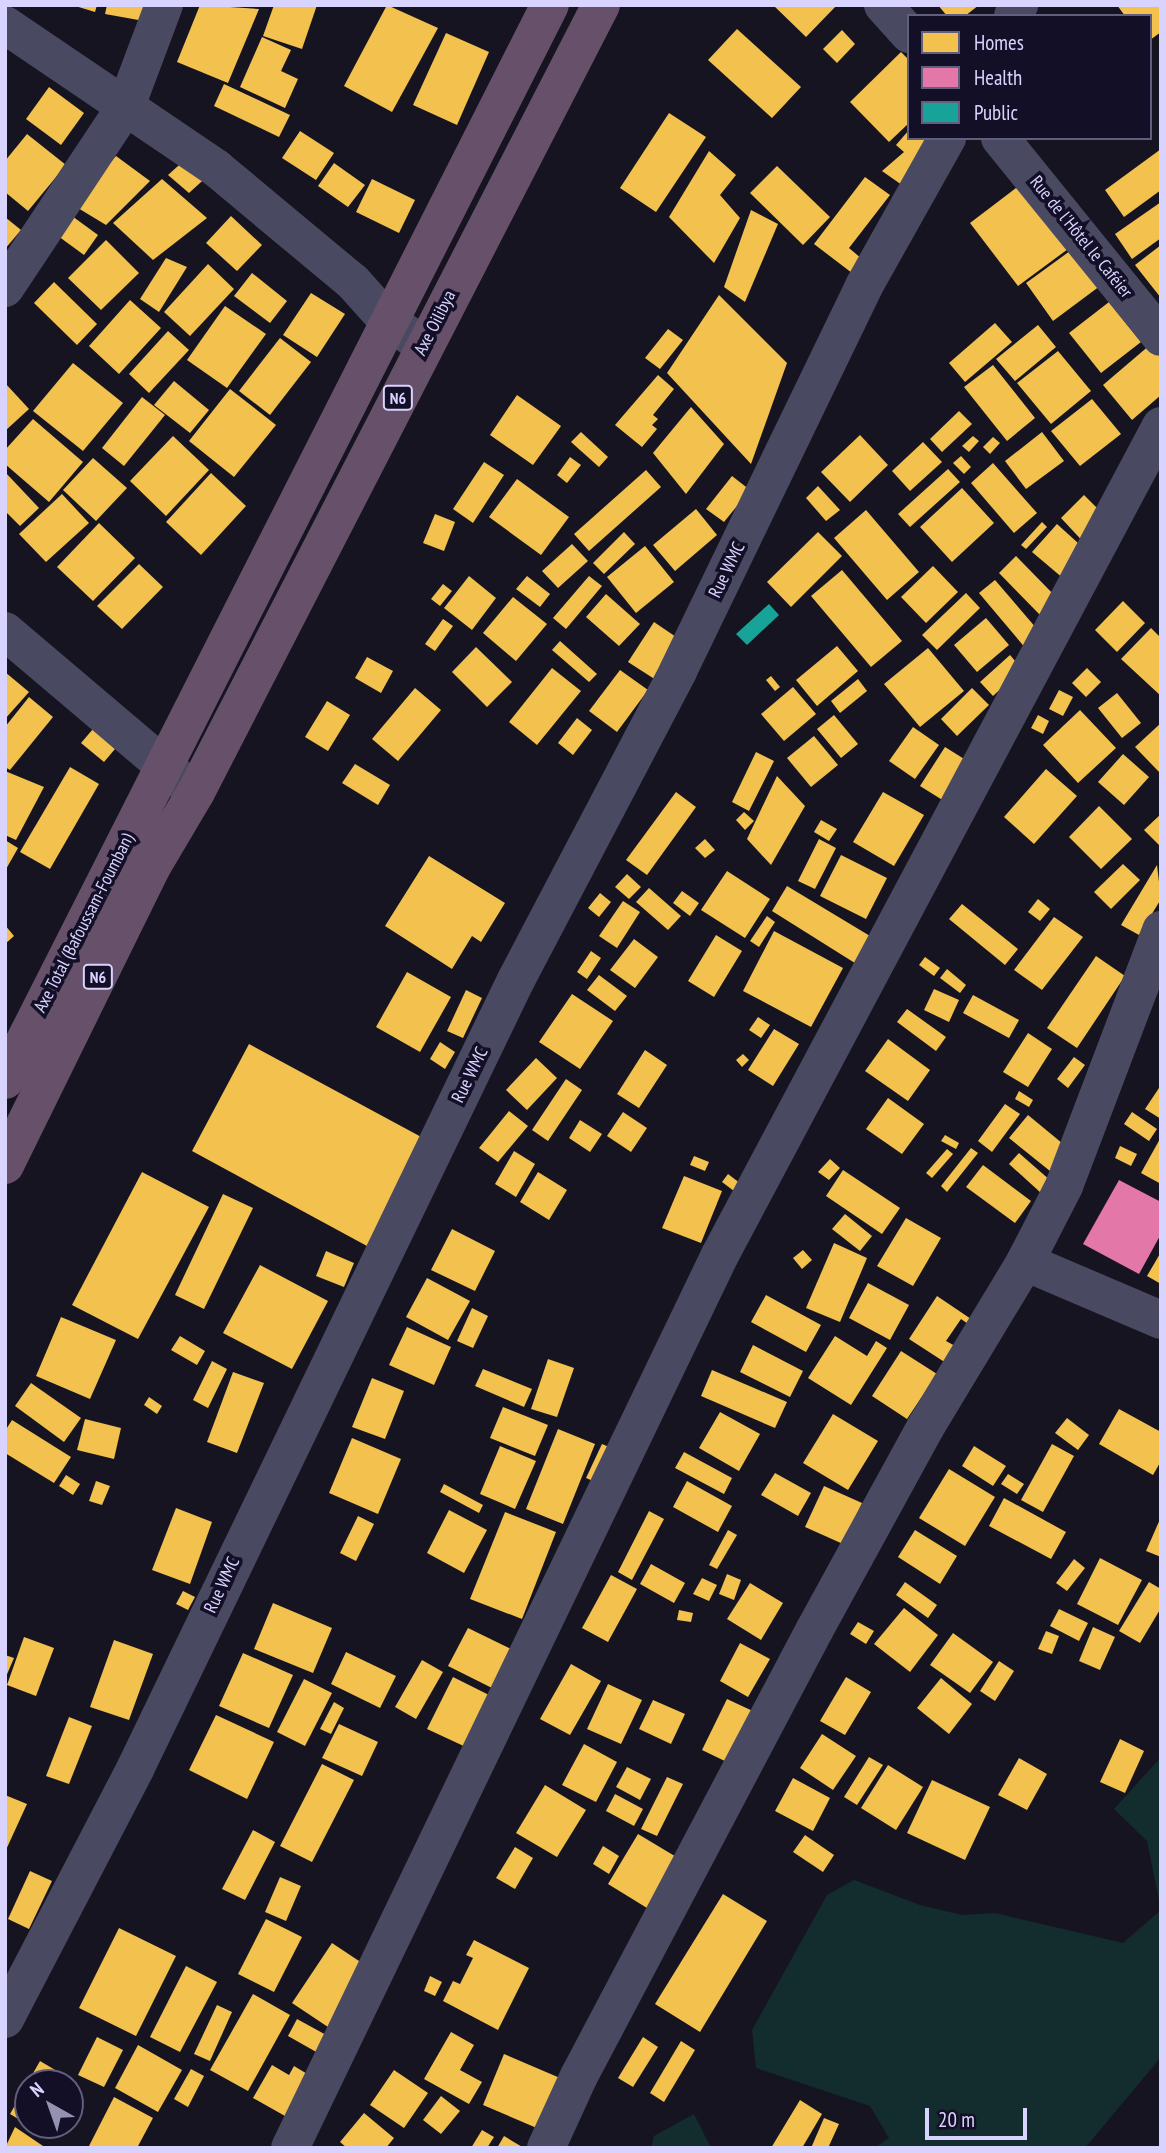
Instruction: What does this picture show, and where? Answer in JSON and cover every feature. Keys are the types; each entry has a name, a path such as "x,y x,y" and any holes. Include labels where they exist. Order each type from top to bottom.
{"highway":[{"path":"548,8 594,19"},
{"name":"N6","path":"162,765 548,8"},
{"name":"Axe Oilibya","path":"196,792 594,19"},
{"name":"Axe Total (Bafoussam-Foumban)","path":"5,1080 162,765"},
{"name":"Axe Total (Bafoussam-Foumban)","path":"5,1165 151,868 196,792"}],"street":[{"path":"5,288 126,106 164,5"},
{"path":"883,5 907,32"},
{"path":"5,25 216,168 353,282 388,321 424,345"},
{"name":"Rue WMC","path":"5,2019 136,1767 516,980 678,671 864,286 946,140"},
{"name":"Rue de l'Hôtel le Caféier","path":"1002,140 1161,337"},
{"path":"290,2148 720,1255 1161,426"},
{"path":"5,631 196,792"},
{"path":"546,2148 579,2076 815,1629 925,1427 1025,1262 1064,1186 1161,930"},
{"path":"1025,1262 1161,1320"}],"green space":[{"path":"1161,1757 1161,1910 1147,1841 1114,1809"},
{"path":"854,1880 920,1905 962,1915 995,1913 1123,1943 1161,1910 1161,2057 1085,2148 874,2148 889,2138 870,2106 756,2068 752,2030 827,1895"},
{"path":"694,2114 711,2148 651,2148 654,2136"}],"building: Homes":[{"path":"72,5 97,5 95,12"},
{"path":"107,5 148,5 144,21 105,14"},
{"path":"200,5 259,9 228,83 177,62"},
{"path":"274,5 317,5 302,49 263,36"},
{"path":"387,5 438,28 392,112 344,86"},
{"path":"773,5 837,5 806,37"},
{"path":"938,5 979,5 968,14 945,14"},
{"path":"1117,5 1161,5 1161,32 1152,39 1152,14 1124,14"},
{"path":"737,29 801,87 772,118 708,60"},
{"path":"842,30 855,44 837,63 823,49"},
{"path":"446,33 489,52 457,125 413,105"},
{"path":"262,37 291,50 281,71 298,79 285,108 240,87"},
{"path":"901,52 907,58 907,125 889,142 850,102"},
{"path":"224,84 290,115 279,137 214,106"},
{"path":"49,87 84,113 61,145 26,119"},
{"path":"669,113 706,137 656,212 620,188"},
{"path":"300,131 334,153 316,180 282,158"},
{"path":"907,132 907,140 938,140 909,190 882,171 904,152 896,145"},
{"path":"27,134 66,165 28,211 5,192 5,161"},
{"path":"1161,149 1161,190 1124,217 1105,190"},
{"path":"709,151 736,175 720,195 740,218 714,263 669,217"},
{"path":"116,156 150,181 106,225 73,205"},
{"path":"188,157 211,173 189,193 168,175"},
{"path":"334,163 365,185 348,207 318,186"},
{"path":"777,166 830,217 803,245 750,193"},
{"path":"865,177 890,195 849,248 862,259 852,273 814,244"},
{"path":"162,179 207,218 153,260 113,223"},
{"path":"372,179 415,200 399,233 356,212"},
{"path":"1020,185 1068,249 1018,286 970,223"},
{"path":"1161,202 1161,238 1132,259 1115,234"},
{"path":"751,210 778,224 745,302 724,287"},
{"path":"72,216 98,235 84,255 58,236"},
{"path":"231,216 262,245 237,271 206,243"},
{"path":"5,217 21,230 5,249"},
{"path":"106,240 139,273 101,310 68,278"},
{"path":"1081,243 1108,280 1053,321 1026,283"},
{"path":"1161,245 1161,298 1135,265"},
{"path":"166,258 187,267 159,312 140,299"},
{"path":"208,264 234,289 190,336 164,312"},
{"path":"252,273 287,301 270,323 234,296"},
{"path":"54,282 97,324 77,345 34,303"},
{"path":"311,293 345,314 317,357 283,335"},
{"path":"719,295 787,363 751,464 667,373"},
{"path":"130,300 161,328 119,374 89,346"},
{"path":"1109,302 1141,342 1101,373 1069,333"},
{"path":"225,306 266,334 227,388 187,360"},
{"path":"995,323 1012,342 965,382 949,363"},
{"path":"1038,325 1056,347 1015,381 996,359"},
{"path":"668,329 683,340 660,369 645,358"},
{"path":"168,331 189,350 149,393 129,374"},
{"path":"280,338 311,362 270,415 239,391"},
{"path":"1151,344 1161,356 1161,395 1132,420 1103,385"},
{"path":"1058,351 1091,391 1051,424 1017,383"},
{"path":"73,363 123,403 83,451 33,411"},
{"path":"993,365 1035,418 1007,441 964,387"},
{"path":"658,375 674,389 653,415 658,419 652,425 657,429 642,447 615,425"},
{"path":"174,381 209,410 190,433 154,405"},
{"path":"5,383 29,409 5,431"},
{"path":"230,389 276,425 234,477 189,441"},
{"path":"517,395 561,426 533,465 490,435"},
{"path":"142,397 165,415 124,466 102,448"},
{"path":"1092,399 1121,434 1080,466 1051,431"},
{"path":"691,407 724,444 686,494 653,453"},
{"path":"959,411 972,424 942,452 930,439"},
{"path":"33,419 83,462 49,502 5,464 5,450"},
{"path":"581,432 608,457 599,467 571,442"},
{"path":"1042,432 1064,461 1026,489 1005,461"},
{"path":"860,435 888,465 850,502 821,472"},
{"path":"173,436 209,470 166,516 130,481"},
{"path":"973,436 979,441 969,452 962,446"},
{"path":"993,437 1000,443 990,454 983,447"},
{"path":"923,442 942,462 910,491 892,471"},
{"path":"961,456 971,467 964,474 953,463"},
{"path":"570,457 581,465 567,483 557,475"},
{"path":"93,458 127,488 96,521 63,490"},
{"path":"484,462 504,475 473,523 453,509"},
{"path":"993,463 1037,513 1014,533 971,483"},
{"path":"948,469 960,482 910,527 898,514"},
{"path":"646,470 661,487 589,551 574,534"},
{"path":"5,472 39,508 20,526 5,511"},
{"path":"211,473 246,506 201,555 166,522"},
{"path":"732,476 750,490 724,522 706,509"},
{"path":"517,479 569,517 541,555 489,517"},
{"path":"818,486 840,510 826,521 806,498"},
{"path":"962,488 994,523 952,562 920,527"},
{"path":"62,494 89,523 46,562 19,534"},
{"path":"1084,495 1104,515 1089,548 1061,518"},
{"path":"696,509 717,535 675,571 653,545"},
{"path":"866,510 919,572 887,600 834,538"},
{"path":"435,514 455,522 444,551 423,543"},
{"path":"1042,522 1047,527 1026,549 1021,545"},
{"path":"99,523 135,558 93,601 57,567"},
{"path":"1057,524 1088,552 1064,579 1032,552"},
{"path":"624,532 635,544 604,574 593,563"},
{"path":"818,532 842,556 791,607 767,582"},
{"path":"572,544 588,561 558,588 542,571"},
{"path":"645,546 674,582 636,613 607,577"},
{"path":"1016,556 1060,601 1043,618 999,573"},
{"path":"139,564 163,587 122,629 97,606"},
{"path":"933,566 958,592 926,623 901,597"},
{"path":"842,570 902,641 871,667 811,596"},
{"path":"469,576 496,598 472,630 444,608"},
{"path":"527,576 550,594 540,607 516,589"},
{"path":"589,576 602,586 566,629 553,618"},
{"path":"995,580 1043,636 1027,650 979,593"},
{"path":"443,584 452,591 440,606 431,599"},
{"path":"966,593 980,608 937,650 922,635"},
{"path":"606,594 640,624 619,646 586,617"},
{"path":"513,597 547,624 516,661 483,633"},
{"path":"1123,601 1145,623 1117,652 1095,630"},
{"path":"986,618 1009,645 977,672 954,645"},
{"path":"443,619 453,626 435,651 425,644"},
{"path":"654,622 682,641 656,680 628,662"},
{"path":"1151,628 1161,638 1161,696 1121,659"},
{"path":"560,641 597,674 589,682 552,650"},
{"path":"837,646 858,671 817,706 796,680"},
{"path":"476,647 512,682 487,707 452,672"},
{"path":"928,648 964,691 920,727 884,684"},
{"path":"1010,655 1022,669 993,696 980,682"},
{"path":"367,657 393,671 381,693 355,678"},
{"path":"552,668 581,691 537,745 509,722"},
{"path":"1087,668 1101,682 1086,697 1072,683"},
{"path":"620,670 648,690 617,732 589,711"},
{"path":"5,672 29,692 5,719"},
{"path":"771,676 780,687 775,691 766,680"},
{"path":"858,679 867,691 840,713 831,701"},
{"path":"793,687 816,714 784,741 761,714"},
{"path":"415,688 441,710 398,761 372,739"},
{"path":"972,688 989,705 957,736 941,719"},
{"path":"1059,690 1073,697 1063,716 1049,709"},
{"path":"1117,693 1141,723 1122,738 1098,708"},
{"path":"29,697 53,717 10,770 5,767 5,727"},
{"path":"327,701 350,715 328,751 305,737"},
{"path":"1080,710 1116,748 1078,783 1043,745"},
{"path":"834,715 858,744 841,758 817,729"},
{"path":"1038,715 1049,721 1043,734 1031,728"},
{"path":"577,718 592,730 573,755 558,743"},
{"path":"1161,723 1161,774 1135,747"},
{"path":"913,727 939,745 915,779 889,761"},
{"path":"93,729 115,749 104,762 81,743"},
{"path":"814,736 838,765 811,787 787,758"},
{"path":"945,747 969,762 944,801 920,786"},
{"path":"756,752 774,761 749,811 732,802"},
{"path":"1123,754 1149,777 1124,805 1098,782"},
{"path":"355,764 390,785 378,805 342,783"},
{"path":"70,767 99,784 50,869 20,852"},
{"path":"1046,769 1077,796 1034,844 1004,817"},
{"path":"5,771 44,787 16,840 5,835"},
{"path":"777,776 805,806 771,865 747,839"},
{"path":"676,792 696,807 647,875 626,860"},
{"path":"883,792 924,815 894,866 853,842"},
{"path":"1099,806 1132,839 1101,869 1069,837"},
{"path":"744,812 754,821 745,830 736,820"},
{"path":"1161,814 1161,847 1144,830"},
{"path":"821,820 837,829 829,841 814,832"},
{"path":"705,839 715,850 705,858 695,848"},
{"path":"819,839 836,848 815,889 798,881"},
{"path":"5,840 18,848 5,871"},
{"path":"841,855 887,878 866,919 820,896"},
{"path":"429,856 505,903 481,942 472,936 452,969 385,926"},
{"path":"1123,864 1140,880 1111,909 1094,892"},
{"path":"1157,865 1161,899 1139,935 1121,925"},
{"path":"727,871 770,899 745,938 701,910"},
{"path":"627,874 641,887 629,899 615,887"},
{"path":"787,886 875,939 858,965 772,911"},
{"path":"649,888 681,916 668,930 636,902"},
{"path":"682,891 699,903 690,916 673,903"},
{"path":"600,893 611,902 599,917 588,908"},
{"path":"1038,899 1050,909 1040,921 1028,912"},
{"path":"623,901 640,912 617,948 599,936"},
{"path":"962,904 1018,949 1005,965 949,919"},
{"path":"767,916 775,922 759,947 750,941"},
{"path":"1054,917 1083,937 1042,990 1014,970"},
{"path":"5,925 14,936 5,944"},
{"path":"774,931 843,968 811,1027 743,991"},
{"path":"716,935 742,951 714,997 688,981"},
{"path":"634,939 658,957 635,988 610,970"},
{"path":"591,951 601,958 587,979 577,972"},
{"path":"1096,956 1125,976 1077,1048 1047,1028"},
{"path":"925,957 940,968 934,976 919,965"},
{"path":"947,969 966,985 960,993 940,978"},
{"path":"407,972 451,997 420,1052 376,1027"},
{"path":"599,975 627,996 615,1011 587,990"},
{"path":"934,989 959,1000 949,1022 924,1010"},
{"path":"466,990 482,998 463,1038 447,1031"},
{"path":"572,994 613,1021 580,1069 539,1042"},
{"path":"973,995 1019,1020 1009,1038 963,1013"},
{"path":"907,1009 946,1037 936,1051 897,1022"},
{"path":"758,1017 770,1025 761,1038 749,1030"},
{"path":"774,1029 799,1044 773,1086 748,1070"},
{"path":"1028,1033 1052,1049 1028,1087 1003,1072"},
{"path":"888,1039 930,1070 908,1101 865,1071"},
{"path":"440,1042 455,1052 445,1069 430,1059"},
{"path":"249,1044 425,1139 367,1246 192,1151"},
{"path":"645,1050 667,1065 639,1108 617,1094"},
{"path":"743,1054 749,1060 742,1067 736,1060"},
{"path":"1074,1057 1085,1065 1068,1088 1057,1079"},
{"path":"536,1058 557,1078 527,1110 506,1090"},
{"path":"566,1079 582,1090 548,1141 532,1130"},
{"path":"1161,1085 1161,1119 1145,1109"},
{"path":"1019,1091 1033,1100 1029,1107 1015,1099"},
{"path":"888,1098 924,1124 902,1154 866,1129"},
{"path":"1005,1104 1020,1114 992,1152 978,1141"},
{"path":"509,1111 528,1126 498,1162 479,1148"},
{"path":"623,1112 647,1128 631,1152 607,1136"},
{"path":"1132,1112 1157,1129 1149,1141 1124,1124"},
{"path":"1028,1115 1068,1148 1050,1171 1009,1138"},
{"path":"580,1120 602,1134 590,1152 569,1138"},
{"path":"945,1135 959,1143 956,1149 941,1141"},
{"path":"1161,1137 1161,1184 1141,1173"},
{"path":"1120,1146 1137,1154 1131,1166 1115,1158"},
{"path":"971,1148 978,1153 947,1192 941,1186"},
{"path":"947,1149 953,1154 932,1178 926,1173"},
{"path":"514,1151 535,1164 516,1197 495,1184"},
{"path":"1019,1153 1051,1181 1041,1193 1009,1164"},
{"path":"694,1156 709,1162 705,1171 690,1165"},
{"path":"830,1159 840,1168 829,1180 818,1172"},
{"path":"983,1165 1031,1201 1015,1223 966,1187"},
{"path":"843,1170 900,1208 882,1234 826,1196"},
{"path":"142,1172 209,1207 138,1339 72,1305"},
{"path":"538,1172 567,1190 549,1220 520,1202"},
{"path":"728,1174 745,1187 738,1194 722,1182"},
{"path":"684,1176 722,1191 701,1243 662,1228"},
{"path":"223,1194 253,1208 204,1309 175,1295"},
{"path":"845,1214 872,1236 860,1251 832,1229"},
{"path":"906,1218 941,1238 913,1286 877,1266"},
{"path":"452,1229 495,1251 475,1291 431,1270"},
{"path":"834,1243 867,1258 840,1322 806,1308"},
{"path":"803,1250 812,1260 802,1269 793,1258"},
{"path":"326,1251 354,1263 344,1287 316,1276"},
{"path":"1161,1252 1161,1284 1147,1276"},
{"path":"260,1265 328,1301 292,1369 223,1333"},
{"path":"427,1278 470,1301 448,1340 406,1317"},
{"path":"868,1283 909,1305 890,1340 849,1318"},
{"path":"766,1295 821,1325 806,1352 751,1322"},
{"path":"937,1296 974,1321 971,1326 961,1319 946,1341 957,1347 946,1363 909,1339"},
{"path":"472,1308 488,1316 473,1348 457,1341"},
{"path":"61,1317 116,1340 90,1399 36,1376"},
{"path":"407,1327 451,1347 434,1385 389,1365"},
{"path":"180,1336 205,1351 197,1365 171,1350"},
{"path":"835,1336 867,1356 876,1341 887,1348 851,1405 808,1378"},
{"path":"753,1345 803,1371 790,1397 740,1372"},
{"path":"901,1351 937,1374 907,1419 872,1396"},
{"path":"548,1359 574,1368 557,1417 531,1409"},
{"path":"212,1361 227,1369 208,1408 193,1400"},
{"path":"483,1369 532,1389 524,1407 475,1386"},
{"path":"712,1370 787,1402 775,1428 701,1396"},
{"path":"233,1372 264,1383 237,1453 207,1442"},
{"path":"372,1378 404,1391 385,1439 352,1427"},
{"path":"31,1383 81,1418 64,1442 15,1406"},
{"path":"149,1397 162,1406 157,1414 144,1405"},
{"path":"503,1407 548,1425 535,1456 490,1438"},
{"path":"1119,1409 1161,1432 1161,1461 1153,1475 1099,1444"},
{"path":"720,1412 760,1434 739,1471 699,1448"},
{"path":"833,1414 878,1441 848,1490 803,1463"},
{"path":"1067,1418 1089,1435 1078,1450 1055,1433"},
{"path":"85,1419 121,1428 114,1459 77,1450"},
{"path":"12,1420 71,1457 54,1483 5,1453 5,1431"},
{"path":"558,1429 595,1444 563,1524 526,1509"},
{"path":"352,1438 401,1459 378,1514 329,1493"},
{"path":"602,1444 614,1449 598,1483 586,1478"},
{"path":"1052,1444 1074,1456 1043,1512 1021,1500"},
{"path":"500,1446 536,1461 515,1509 480,1494"},
{"path":"974,1446 1006,1466 993,1486 962,1466"},
{"path":"684,1452 732,1478 724,1494 675,1468"},
{"path":"949,1469 995,1497 965,1546 919,1518"},
{"path":"775,1473 811,1493 798,1516 761,1495"},
{"path":"1008,1474 1024,1484 1017,1494 1001,1484"},
{"path":"66,1475 80,1484 73,1495 59,1486"},
{"path":"96,1481 110,1486 102,1505 89,1501"},
{"path":"687,1481 732,1506 718,1532 673,1507"},
{"path":"444,1484 483,1505 479,1513 440,1492"},
{"path":"824,1486 862,1503 843,1544 805,1527"},
{"path":"1004,1498 1066,1532 1051,1559 989,1526"},
{"path":"176,1508 212,1522 190,1584 152,1570"},
{"path":"449,1510 487,1530 464,1573 427,1553"},
{"path":"649,1511 664,1519 632,1580 618,1572"},
{"path":"505,1512 556,1532 522,1619 470,1599"},
{"path":"358,1516 374,1524 356,1561 340,1553"},
{"path":"1161,1517 1161,1557 1146,1551"},
{"path":"728,1530 737,1535 717,1569 709,1565"},
{"path":"915,1530 957,1556 940,1584 898,1557"},
{"path":"1100,1558 1142,1580 1118,1625 1077,1604"},
{"path":"1074,1559 1085,1568 1067,1591 1056,1583"},
{"path":"651,1564 685,1583 674,1603 640,1584"},
{"path":"727,1574 741,1580 734,1600 719,1594"},
{"path":"611,1575 637,1589 608,1642 582,1628"},
{"path":"702,1578 717,1585 709,1601 693,1594"},
{"path":"905,1582 937,1605 928,1618 896,1595"},
{"path":"1149,1582 1161,1589 1161,1608 1140,1643 1119,1631"},
{"path":"750,1583 783,1603 761,1640 727,1619"},
{"path":"183,1591 195,1597 188,1610 176,1604"},
{"path":"273,1603 332,1628 313,1673 254,1649"},
{"path":"904,1608 938,1635 910,1672 874,1644"},
{"path":"1059,1609 1088,1623 1079,1641 1050,1626"},
{"path":"679,1610 693,1613 691,1622 677,1620"},
{"path":"858,1622 874,1631 866,1644 850,1634"},
{"path":"1093,1627 1115,1637 1100,1670 1079,1661"},
{"path":"468,1628 511,1649 492,1688 448,1666"},
{"path":"1046,1631 1059,1636 1052,1654 1038,1649"},
{"path":"953,1633 993,1662 970,1693 930,1665"},
{"path":"24,1637 54,1648 36,1696 7,1685"},
{"path":"114,1640 153,1654 129,1720 90,1707"},
{"path":"740,1643 770,1659 748,1697 720,1681"},
{"path":"346,1652 396,1676 380,1708 331,1684"},
{"path":"243,1653 293,1675 269,1728 219,1706"},
{"path":"5,1655 14,1658 5,1679"},
{"path":"422,1660 443,1672 416,1719 395,1707"},
{"path":"999,1661 1014,1671 995,1701 980,1691"},
{"path":"571,1664 601,1681 570,1735 540,1719"},
{"path":"453,1677 493,1697 468,1748 427,1729"},
{"path":"846,1677 871,1692 845,1735 820,1721"},
{"path":"941,1678 972,1704 949,1734 917,1708"},
{"path":"304,1679 332,1693 305,1746 277,1732"},
{"path":"608,1684 642,1700 621,1744 587,1729"},
{"path":"727,1699 757,1713 733,1765 702,1750"},
{"path":"653,1700 685,1714 671,1744 639,1729"},
{"path":"334,1702 344,1708 331,1734 320,1729"},
{"path":"216,1715 274,1742 247,1799 189,1770"},
{"path":"69,1717 92,1726 69,1784 46,1776"},
{"path":"339,1724 378,1742 362,1776 322,1758"},
{"path":"822,1734 856,1756 833,1790 800,1768"},
{"path":"1120,1739 1144,1751 1125,1793 1100,1782"},
{"path":"584,1744 617,1762 596,1802 562,1785"},
{"path":"869,1757 883,1765 857,1805 844,1797"},
{"path":"1019,1758 1047,1774 1027,1810 998,1795"},
{"path":"322,1764 354,1780 312,1862 280,1846"},
{"path":"888,1765 923,1787 896,1830 861,1808"},
{"path":"627,1767 651,1779 640,1800 616,1787"},
{"path":"667,1777 683,1784 657,1836 641,1829"},
{"path":"793,1778 830,1798 813,1831 775,1811"},
{"path":"932,1780 990,1807 965,1860 907,1833"},
{"path":"545,1785 586,1810 557,1857 516,1833"},
{"path":"615,1794 643,1809 634,1826 606,1811"},
{"path":"5,1795 27,1804 5,1852"},
{"path":"253,1830 275,1842 245,1900 222,1889"},
{"path":"638,1834 678,1858 647,1908 608,1884"},
{"path":"805,1835 834,1855 823,1872 793,1852"},
{"path":"603,1846 619,1856 609,1874 593,1864"},
{"path":"515,1847 533,1858 515,1889 496,1878"},
{"path":"30,1871 52,1881 29,1929 8,1919"},
{"path":"280,1877 301,1886 286,1921 265,1912"},
{"path":"723,1894 767,1921 700,2032 655,2004"},
{"path":"266,1919 302,1937 274,1992 238,1974"},
{"path":"119,1928 176,1956 136,2036 79,2008"},
{"path":"474,1940 529,1968 498,2030 443,2001 453,1981 460,1984 473,1958 466,1955"},
{"path":"332,1943 368,1967 328,2027 292,2003"},
{"path":"186,1966 217,1982 180,2052 150,2037"},
{"path":"430,1976 442,1982 435,1996 424,1991"},
{"path":"253,1994 290,2015 248,2091 210,2070"},
{"path":"217,2005 232,2012 210,2061 194,2054"},
{"path":"297,2019 328,2036 318,2053 288,2036"},
{"path":"451,2032 474,2045 460,2070 482,2082 469,2104 424,2079"},
{"path":"97,2037 123,2050 104,2087 84,2078 84,2069 81,2069"},
{"path":"643,2037 658,2047 633,2087 618,2078"},
{"path":"681,2041 695,2050 664,2102 650,2093"},
{"path":"138,2045 182,2070 158,2112 115,2088"},
{"path":"504,2054 560,2078 539,2129 483,2105"},
{"path":"40,2061 53,2069 35,2069"},
{"path":"272,2065 289,2075 294,2066 309,2075 285,2116 253,2098"},
{"path":"191,2069 204,2076 188,2107 174,2099"},
{"path":"394,2070 428,2093 404,2128 370,2105"},
{"path":"441,2096 460,2111 441,2134 423,2120"},
{"path":"114,2097 153,2118 137,2148 89,2146"},
{"path":"800,2100 822,2114 802,2148 771,2148"},
{"path":"364,2113 394,2138 386,2148 347,2148 340,2142"},
{"path":"824,2118 839,2124 828,2148 811,2148"},
{"path":"14,2129 14,2139 33,2139 46,2148 5,2148"},
{"path":"482,2130 494,2137 487,2148 471,2148"},
{"path":"504,2136 524,2148 497,2148"}],"building: Health":[{"path":"1119,1180 1161,1202 1161,1234 1139,1274 1083,1244"}],"building: Public":[{"path":"769,604 779,615 747,645 736,634"}]}
